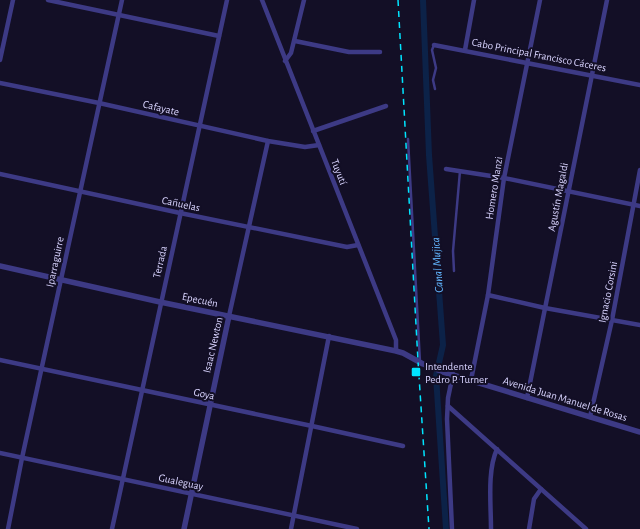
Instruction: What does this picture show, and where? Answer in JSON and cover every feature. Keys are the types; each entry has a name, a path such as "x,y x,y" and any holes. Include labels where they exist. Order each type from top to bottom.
{"street":[{"path":"0,60 13,0"},
{"path":"48,0 219,36"},
{"name":"Iparraguirre","path":"8,529 41,369 122,0"},
{"name":"Terrada","path":"112,529 160,302 227,0"},
{"name":"Tuyutí","path":"262,0 396,340 396,351"},
{"path":"285,61 291,53 295,41 304,0"},
{"path":"466,50 474,0"},
{"name":"Homero Manzi","path":"471,380 488,295 504,178 540,0"},
{"name":"Agustín Magaldi","path":"527,398 607,0"},
{"path":"295,41 349,52 380,52"},
{"name":"Cabo Principal Francisco Cáceres","path":"434,45 640,85"},
{"name":"Cafayate","path":"0,83 99,103 268,142 305,147 319,145"},
{"path":"313,131 386,106"},
{"name":"Isaac Newton","path":"184,529 229,316 268,142"},
{"path":"446,169 504,178 640,206"},
{"name":"Ignacio Corsini","path":"590,418 612,320 640,170"},
{"name":"Cañuelas","path":"0,174 347,247 358,245"},
{"name":"Epecuén","path":"0,266 160,302 396,351"},
{"path":"488,295 545,308 640,325"},
{"path":"291,529 329,336"},
{"name":"Avenida Juan Manuel de Rosas","path":"396,351 442,372 640,432"},
{"name":"Goya","path":"0,360 403,446"},
{"path":"452,374 448,406 450,506 452,529"},
{"path":"448,406 586,529"},
{"path":"491,529 491,471 494,455 497,449"},
{"name":"Gualeguay","path":"0,453 357,529"},
{"path":"529,529 534,499 541,489"}],"lane":[{"path":"434,45 432,50 436,68 434,75 435,89"},
{"path":"408,139 420,362"},
{"path":"454,271 453,251 460,171"}],"waterway":[{"name":"Canal Mujica","path":"423,0 429,155 443,345 436,376 446,529"}],"railway":[{"path":"398,0 429,529"}],"place":[{"name":"Intendente Pedro P. Turner","path":"416,372"}]}
